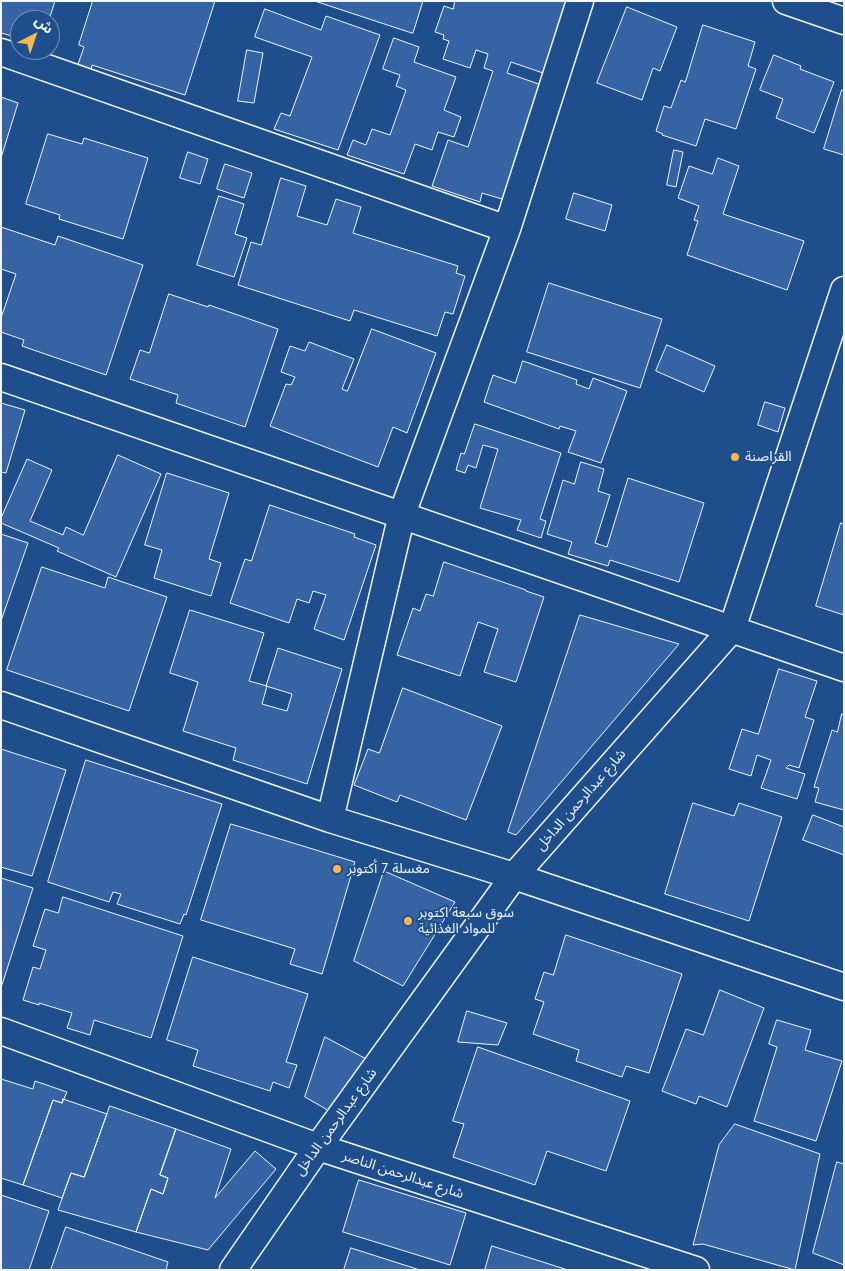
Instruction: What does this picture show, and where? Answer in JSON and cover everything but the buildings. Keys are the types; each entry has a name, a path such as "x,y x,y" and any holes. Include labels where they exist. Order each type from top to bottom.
{"street":[{"path":"330,819 402,514 507,229 580,1"},
{"path":"786,1 836,13"},
{"path":"1,52 507,229"},
{"name":"شارع عبدالرحمن الداخل","path":"233,1270 318,1147 514,876 732,629 835,344 844,290"},
{"path":"1,377 844,668"},
{"path":"1,705 330,819 514,876 844,987"},
{"name":"شارع عبدالرحمن الناصر","path":"1,1031 318,1147 696,1270"}],"place":[{"name":"القراصنة","path":"735,457"},
{"name":"مغسلة 7 أكتوبر","path":"337,869"},
{"name":"سوق سبعة اكتوبر للمواد الغذائية","path":"408,921"}]}
